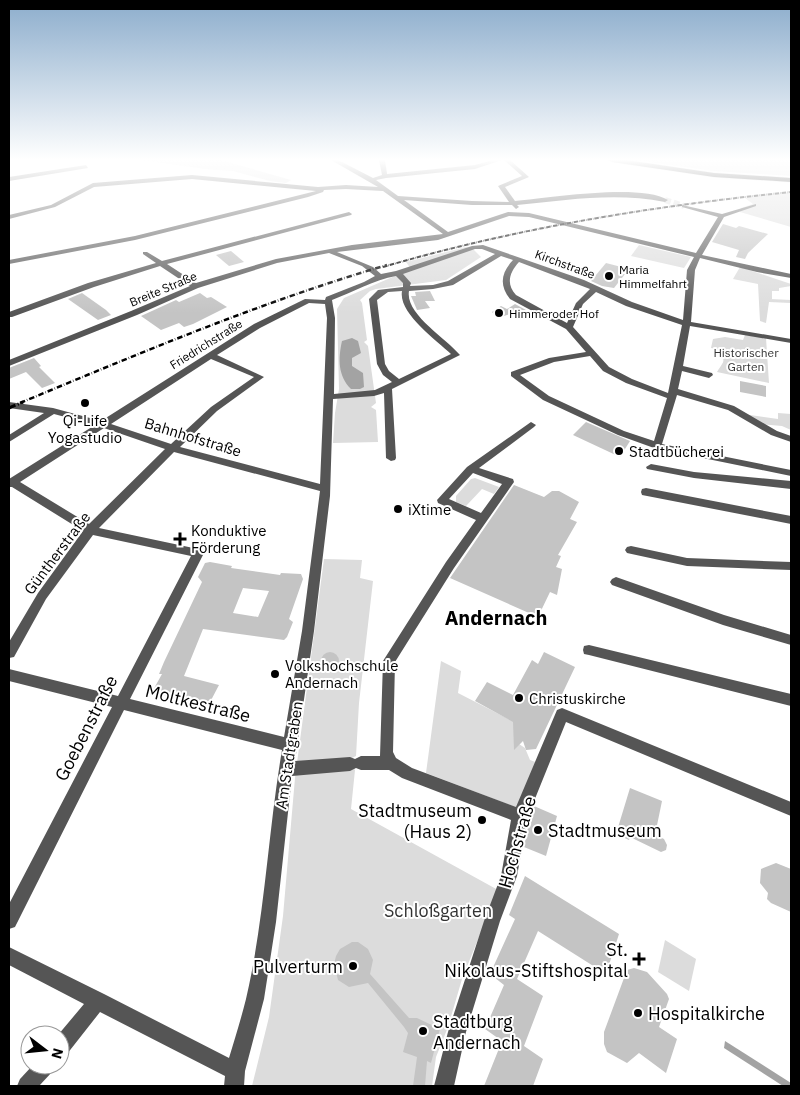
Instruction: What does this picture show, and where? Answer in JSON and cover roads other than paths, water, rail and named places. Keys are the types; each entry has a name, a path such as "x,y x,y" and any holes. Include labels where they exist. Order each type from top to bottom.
{"street":[{"path":"9,217 33,211"},
{"path":"9,262 135,238 245,211"},
{"path":"416,211 448,235"},
{"path":"518,211 519,214 791,276"},
{"path":"703,211 722,216 736,211"},
{"path":"9,315 90,286 162,264 250,239 350,214"},
{"name":"Breite Straße","path":"9,363 195,286 238,272 276,261 330,251 438,238 502,216 519,214"},
{"path":"657,446 673,394 687,322 691,270 706,240 722,216"},
{"name":"Kirchstraße","path":"398,273 474,247 483,248 595,288 653,313 680,322 791,341"},
{"path":"330,251 346,260 366,265 379,277"},
{"path":"145,253 195,286"},
{"path":"390,458 373,299 376,295 387,290 450,283 499,254"},
{"path":"517,260 506,275 507,291 532,308 569,327 606,369 629,381 731,408 774,433 791,439"},
{"path":"328,302 329,299 367,284 379,277 398,273 407,283 404,297 411,309 430,333 456,355 383,389 330,397"},
{"path":"777,274 791,280"},
{"path":"569,327 580,303 595,288"},
{"name":"Friedrichstraße","path":"10,483 257,326 308,301 328,302"},
{"name":"Am Stadtgraben","path":"234,1079 255,999 268,922 281,801 308,631 325,487 326,422 330,397 331,318 328,302"},
{"path":"592,353 552,360 514,374 546,398 620,434 657,446 791,473"},
{"name":"Güntherstraße","path":"9,653 42,596 90,530 141,477 184,439 214,409 260,377 210,356"},
{"path":"678,368 710,375"},
{"path":"383,389 399,383"},
{"name":"Bahnhofstraße","path":"9,405 53,411 280,478 318,488 325,487"},
{"path":"9,439 53,411"},
{"path":"481,518 442,500 471,469 531,425"},
{"path":"652,467 694,476 791,485"},
{"path":"391,763 386,753 385,742 389,661 481,518 509,482 471,469"},
{"path":"10,483 90,530"},
{"path":"646,492 791,520"},
{"name":"Goebenstraße","path":"9,921 198,553 90,530"},
{"path":"630,550 687,562 791,566"},
{"path":"616,582 731,623 791,640"},
{"path":"589,650 791,700"},
{"name":"Moltkestraße","path":"9,675 290,745"},
{"name":"Hochstraße","path":"444,1086 457,1032 492,921 509,876 520,816 562,714 791,809"},
{"path":"286,769 391,763 417,777 520,816"},
{"path":"9,956 98,1000 234,1079"},
{"path":"70,1035 98,1000"},
{"path":"26,1086 36,1075"}],"railway":[{"path":"383,267 483,241 585,220 642,211"},
{"path":"20,403 247,312 387,265"},
{"path":"9,408 23,402"}],"place":[{"name":"Maria Himmelfahrt","path":"609,276"},
{"name":"Himmeroder Hof","path":"499,313"},
{"name":"Qi-Life Yogastudio","path":"85,403"},
{"name":"Stadtbücherei","path":"619,451"},
{"name":"iXtime","path":"398,509"},
{"name":"Konduktive Förderung","path":"180,539"},
{"name":"Volkshochschule Andernach","path":"275,674"},
{"name":"Christuskirche","path":"519,698"},
{"name":"Stadtmuseum (Haus 2)","path":"482,820"},
{"name":"Stadtmuseum","path":"538,830"},
{"name":"St. Nikolaus-Stiftshospital","path":"639,959"},
{"name":"Pulverturm","path":"353,966"},
{"name":"Hospitalkirche","path":"638,1013"},
{"name":"Stadtburg Andernach","path":"423,1031"}],"district":[{"name":"Andernach","path":"496,617"}],"park label":[{"name":"Historischer Garten","path":"746,359"},
{"name":"Schloßgarten","path":"438,910"}]}
